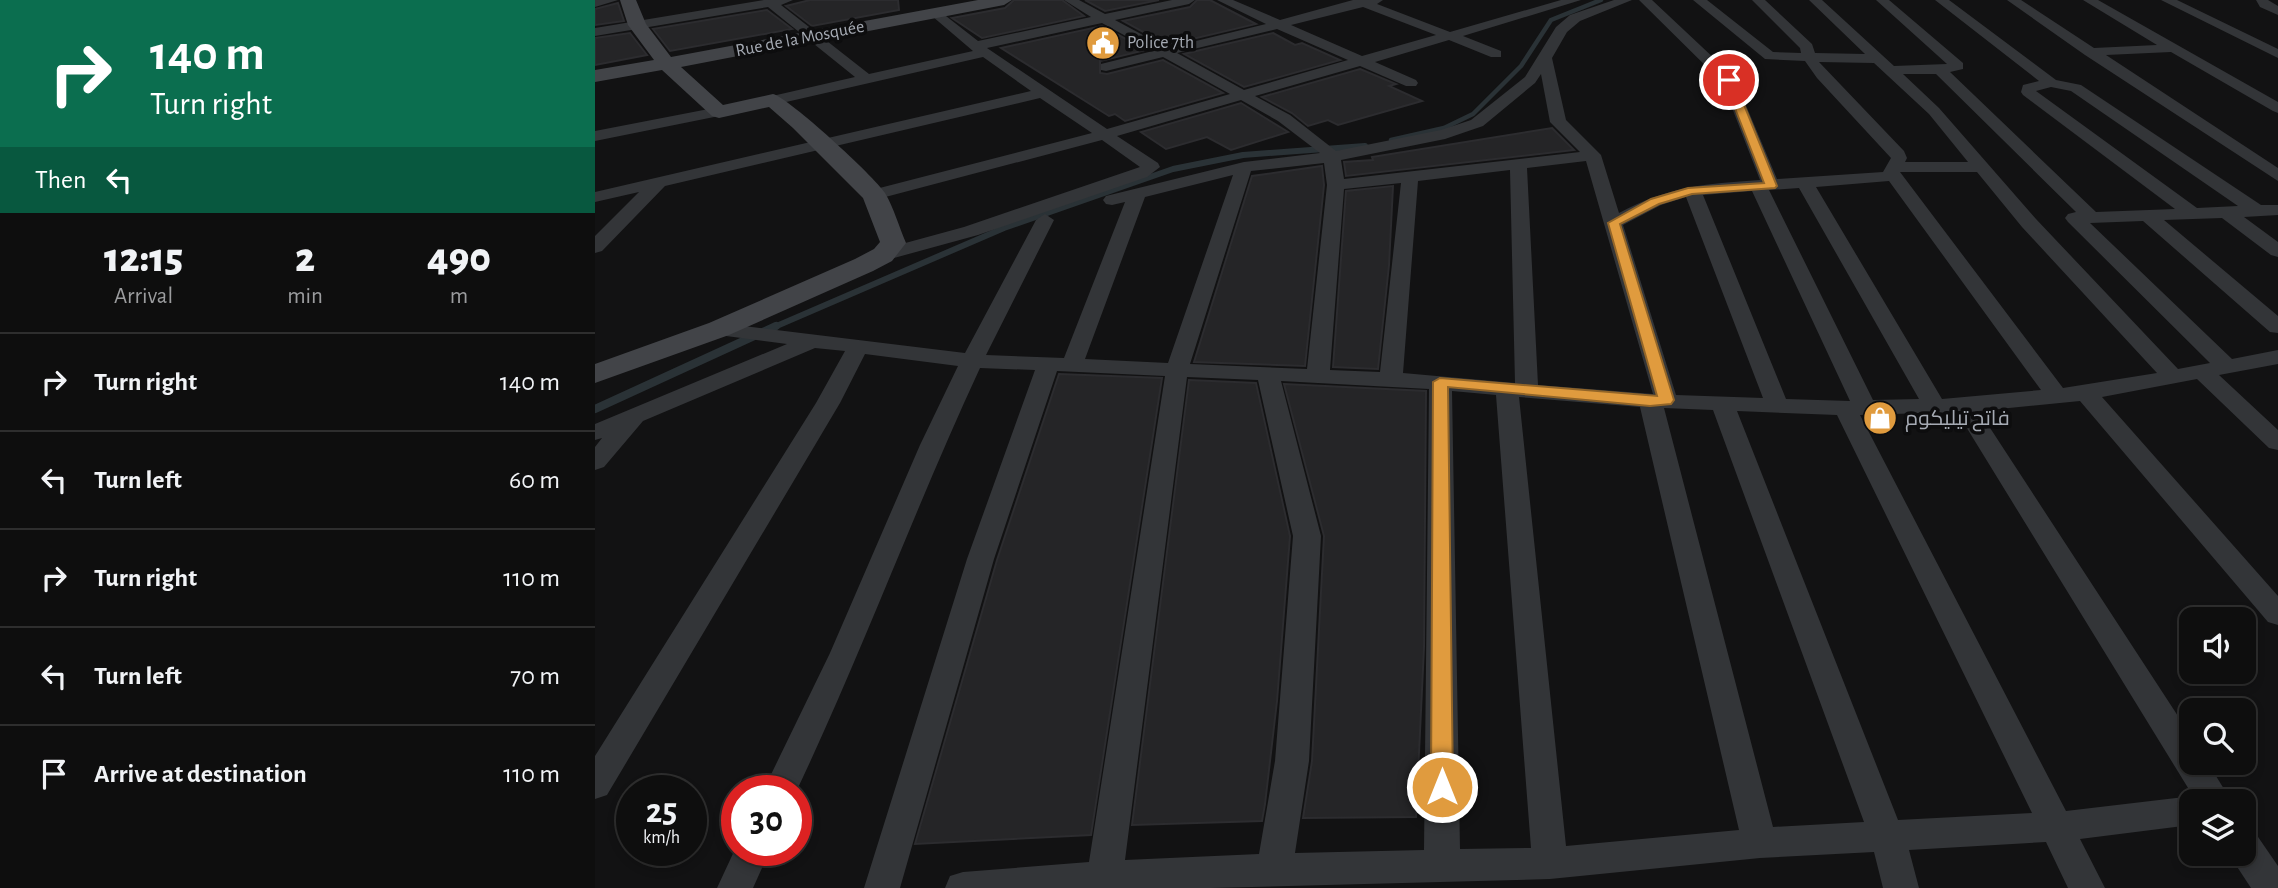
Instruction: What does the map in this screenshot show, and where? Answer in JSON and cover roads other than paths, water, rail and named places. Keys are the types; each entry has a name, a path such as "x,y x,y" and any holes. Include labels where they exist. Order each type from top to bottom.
{"street":[{"path":"595,3 612,0"},
{"path":"628,0 637,25 666,62 719,112"},
{"path":"595,32 787,0"},
{"path":"934,7 982,0"},
{"name":"Rue de la Mosquée","path":"595,74 811,36 934,7 1005,0"},
{"path":"1070,0 1244,96 1313,138 1332,158 1336,185 1318,376"},
{"path":"595,136 866,79 1101,19 1189,0"},
{"path":"1223,0 1411,83"},
{"path":"1514,0 1543,10"},
{"path":"874,195 1244,96 1575,0"},
{"path":"971,231 1045,220 1138,192 1244,167 1332,158 1445,134 1477,123 1521,88 1545,60 1561,30 1575,18 1626,0"},
{"path":"1645,0 1729,80 1764,186 1855,408 2055,827 2087,888"},
{"path":"1699,0 1768,56 1809,57 1940,70 1958,66 1882,0"},
{"path":"1758,0 1807,47 1809,57 1822,75 1898,155 1893,172"},
{"path":"1815,0 1934,111 2029,223 2173,377"},
{"path":"1941,0 2051,83"},
{"path":"2013,0 2278,176"},
{"path":"2089,0 2278,108"},
{"path":"2167,0 2278,54"},
{"path":"2262,0 2264,4 2278,11"},
{"path":"1106,67 1281,25 1366,1 1496,54"},
{"path":"771,3 866,79"},
{"path":"595,374 719,329 883,255 971,231 1152,167 979,49 934,7"},
{"path":"2090,52 2174,48"},
{"path":"1545,60 1559,122 1593,155 1614,223 1760,843"},
{"path":"1940,70 2089,215"},
{"path":"2191,212 2028,92 2032,87 2051,83 2076,88 2257,211"},
{"path":"595,197 662,179 1045,92"},
{"path":"773,100 801,123 874,195 893,243 883,255"},
{"path":"1336,185 1593,155"},
{"path":"1518,165 1525,286 1517,389 1550,863"},
{"path":"1105,877 1177,370 1244,167"},
{"path":"1614,223 1655,201 1692,190 1806,184 1893,172 1982,167"},
{"path":"1893,172 2057,396"},
{"path":"1391,379 1410,178"},
{"path":"595,247 662,179"},
{"path":"1806,184 1935,406"},
{"path":"1692,190 1778,407"},
{"path":"882,888 976,572 1016,450 1060,365 1138,192"},
{"path":"2227,367 2075,219 2080,215 2278,210"},
{"path":"2225,211 2278,251"},
{"path":"2146,214 2278,327"},
{"path":"788,775 845,653 932,445 1045,220"},
{"path":"719,329 972,361 1391,379 1658,401 1778,407 1964,405 2057,396 2086,393 2269,358 2278,376"},
{"path":"595,433 813,341"},
{"path":"595,785 828,404 858,347"},
{"path":"2202,371 2278,443"},
{"path":"1268,373 1307,536 1293,761 1274,869"},
{"path":"1440,382 1442,865"},
{"path":"2086,393 2278,615"},
{"path":"1723,405 1887,836 1901,888"},
{"path":"1964,405 2207,789"},
{"path":"595,462 635,417"},
{"path":"963,888 1105,877 1197,881 1274,869 1550,863 1760,843 2055,827 2179,812"},
{"path":"2256,864 2272,888"},
{"path":"735,888 745,866"}],"waterway":[{"path":"1391,140 1444,128 1473,114 1521,66 1551,20 1601,0"},
{"path":"772,328 1004,228 1173,169 1243,155 1365,146"},
{"path":"595,409 776,326"}],"place":[{"name":"Police 7th","path":"1103,43"},
{"name":"فاتح تيليكوم","path":"1880,418"}]}
